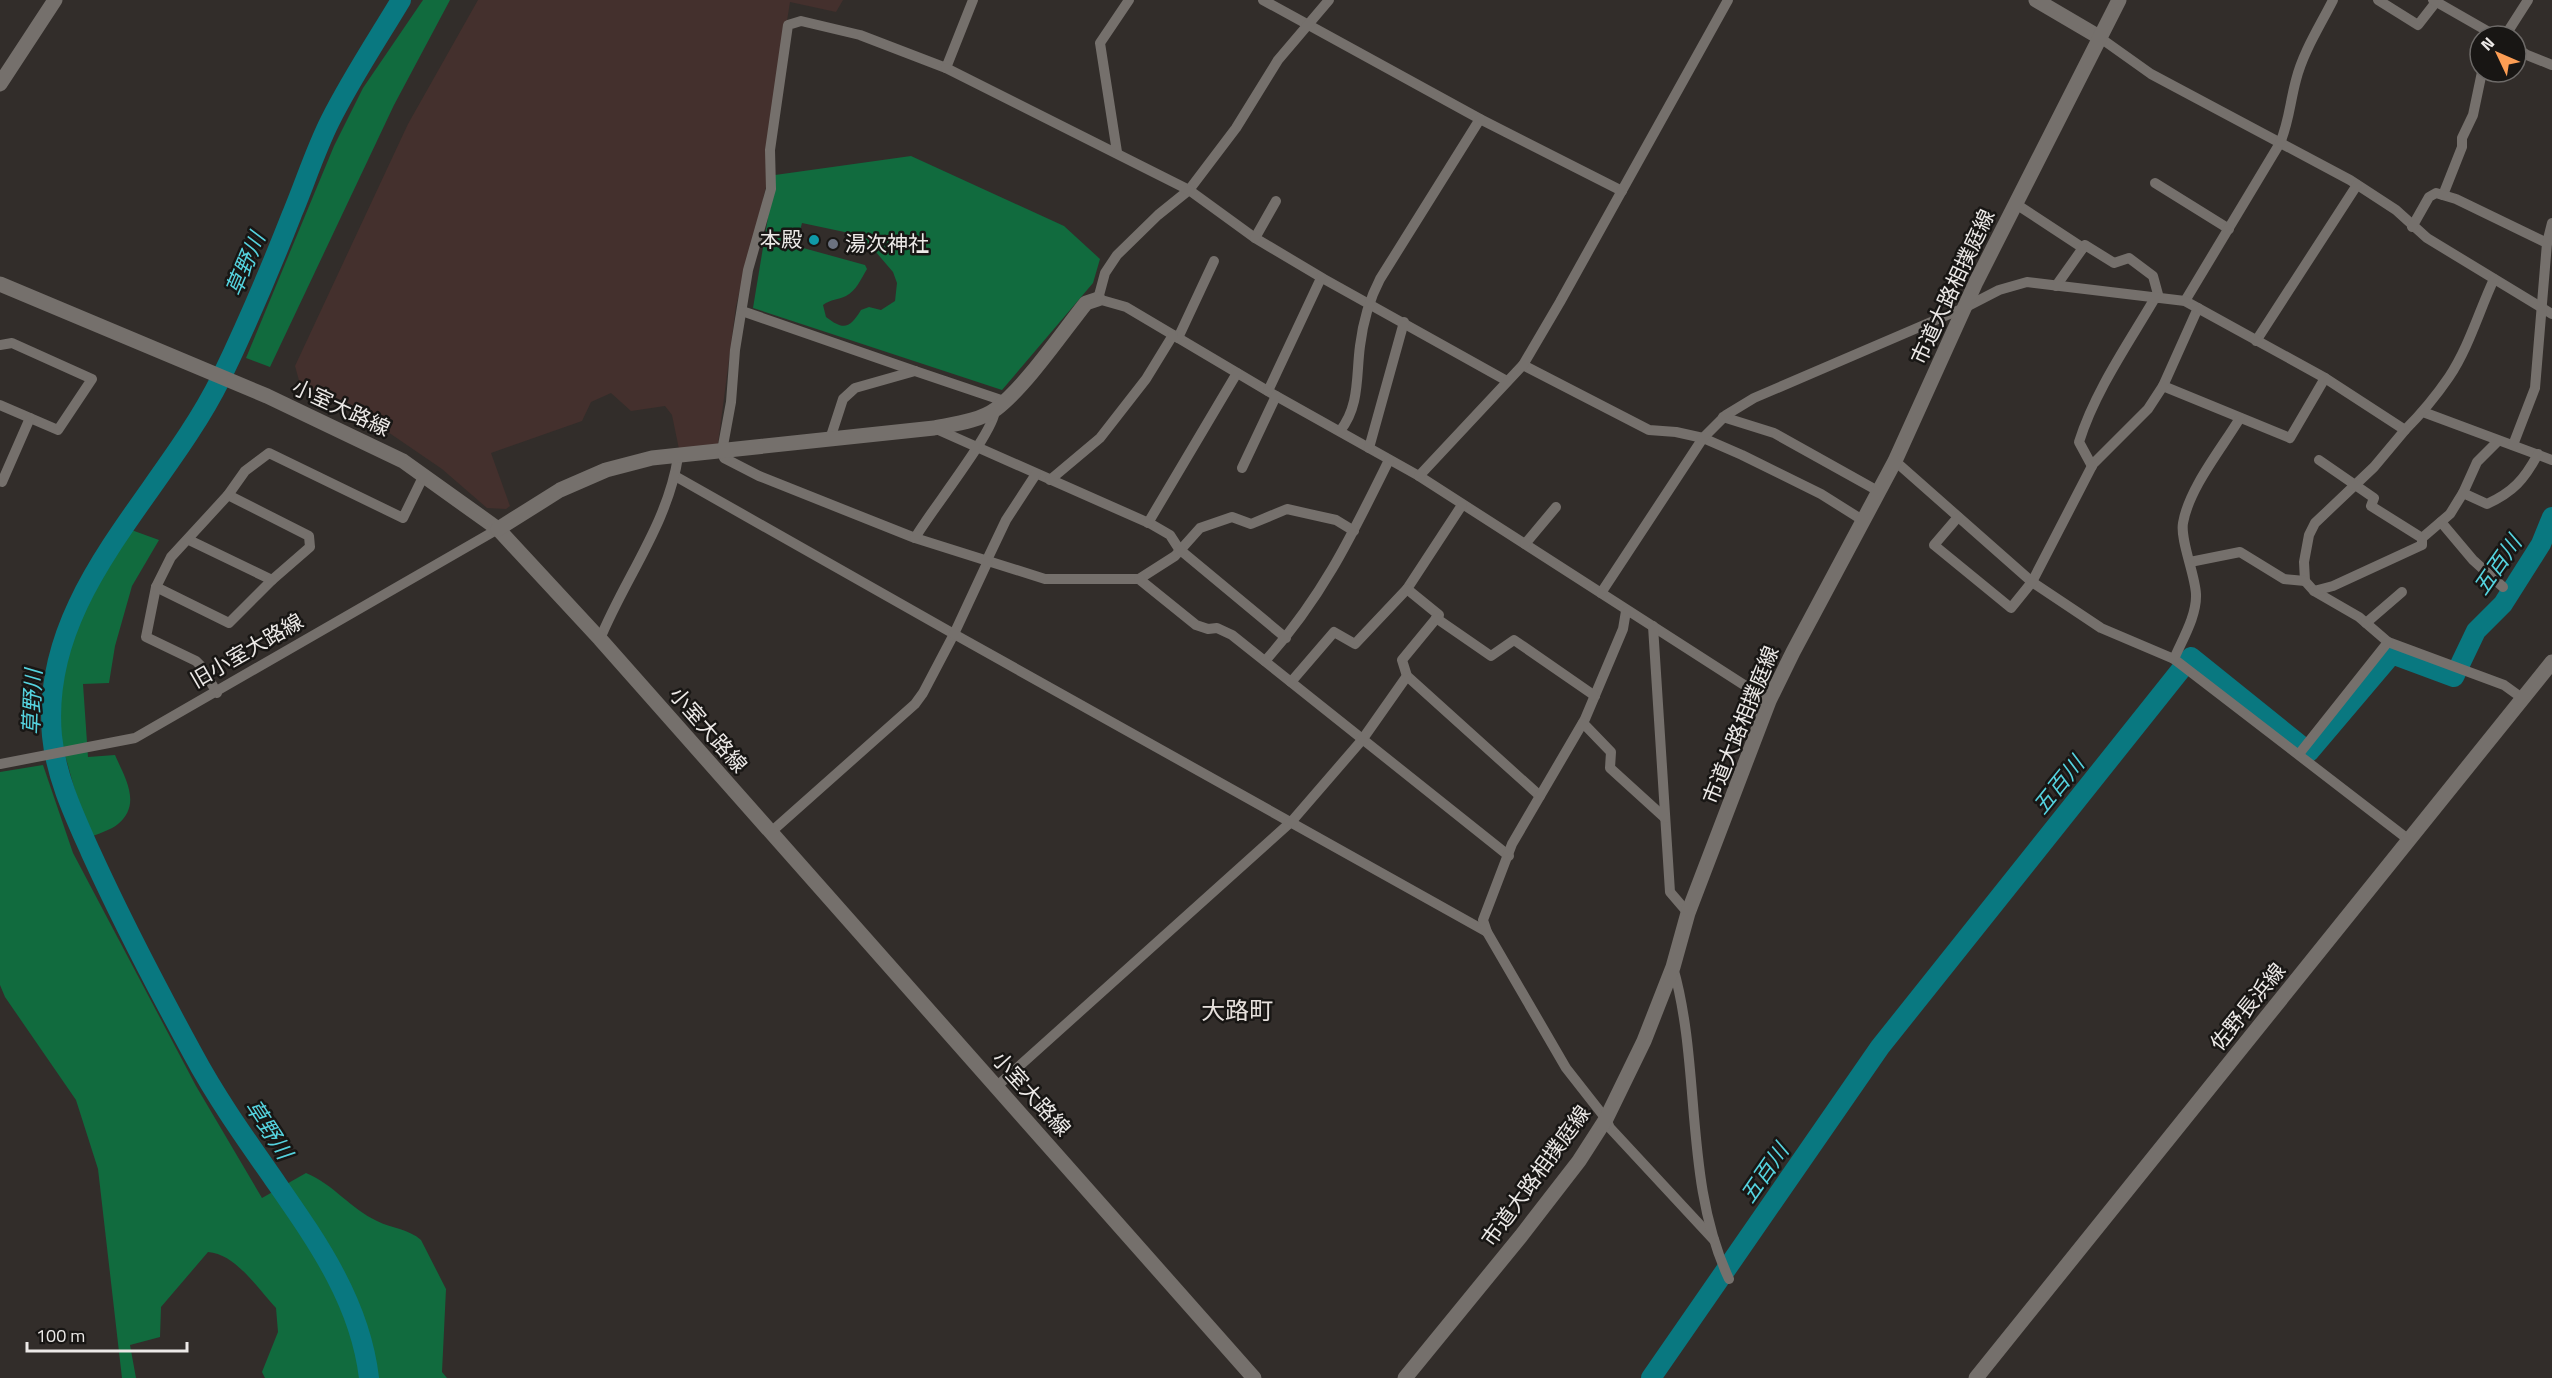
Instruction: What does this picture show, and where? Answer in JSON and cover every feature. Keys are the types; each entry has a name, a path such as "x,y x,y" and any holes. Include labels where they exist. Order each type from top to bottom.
{"main road":[{"path":"0,84 56,0"},
{"path":"2036,0 2100,37"},
{"name":"市道大路相撲庭線","path":"1405,1378 1521,1236 1579,1161 1606,1119 1644,1041 1673,967 1688,912 1769,701 1895,460 2016,204 2119,0"},
{"name":"小室大路線","path":"0,284 356,437 424,475 498,529 600,639 1254,1378"},
{"path":"498,529 560,490 606,470 652,458 934,428 969,420 1000,406 1024,381 1086,303 1098,299"},
{"name":"佐野長浜線","path":"1976,1378 2552,662"}],"street":[{"path":"946,68 973,0"},
{"path":"1117,152 1100,43 1128,0"},
{"path":"1263,0 1480,119 1622,191"},
{"path":"1329,0 1278,60 1236,128 1189,189 1117,255 1105,273 1098,299 1126,307 1272,394 1419,476 1769,701"},
{"path":"1419,476 1523,365 1728,0"},
{"path":"2185,302 2280,143 2289,124 2296,80 2304,57 2333,0"},
{"path":"2378,0 2418,26 2434,1 2473,24"},
{"path":"2513,24 2528,0"},
{"path":"1354,531 1336,520 1287,509 1251,524 1232,517 1200,528 1175,556 1139,579 1045,579 915,538 759,476 724,458 722,451 731,402 735,350 748,270 771,189 770,150 788,25 801,21 860,35 946,68 1117,152 1189,189 1255,238 1321,278 1507,381"},
{"path":"2100,37 2151,74 2357,185 2396,210 2412,227 2552,314"},
{"path":"2528,55 2552,65"},
{"path":"2443,195 2462,147 2462,138 2473,115 2479,84"},
{"path":"1340,431 1350,420 1357,392 1360,346 1368,302 1480,119"},
{"path":"2155,183 2229,229"},
{"path":"2256,341 2357,185"},
{"path":"2412,227 2429,196 2436,193 2547,243"},
{"path":"1255,238 1276,201"},
{"path":"2016,204 2083,248"},
{"path":"2513,445 2535,388 2541,307 2547,288 2547,243 2552,223"},
{"path":"2056,286 2085,245 2114,263 2129,258 2153,276 2157,298 2107,378 2079,442 2092,466"},
{"path":"1050,480 1100,438 1146,379 1175,337 1214,261"},
{"path":"1242,468 1321,278"},
{"path":"2494,279 2468,341 2450,375 2423,412 2374,467 2315,523 2309,536 2304,562 2305,581 2314,591 2366,623 2388,642 2504,685 2522,698"},
{"path":"1601,593 1703,438 1723,417 1754,398 1966,307 1999,290 2027,282 2185,302 2325,378 2405,430"},
{"path":"1958,517 1934,545 2011,608 2032,582 2092,466 2148,409 2163,386 2198,308"},
{"path":"742,311 915,371 1000,406 976,448 926,518 915,538"},
{"path":"1369,448 1404,322"},
{"path":"0,345 12,343 92,379 58,430 0,405"},
{"path":"1523,365 1649,430 1676,432 1703,438 1821,494 1864,521"},
{"path":"830,439 843,399 855,388 915,371"},
{"path":"1148,523 1237,373"},
{"path":"2163,386 2290,438 2325,378"},
{"path":"2423,412 2552,460"},
{"path":"1723,417 1774,433 1878,491"},
{"path":"0,481 2,482 30,418"},
{"path":"2175,660 2194,611 2196,595 2182,526 2186,511 2199,484 2240,418"},
{"path":"934,428 1148,523 1170,535 1179,549 1286,639"},
{"path":"2314,591 2333,586 2422,546 2422,538 2450,514 2463,493 2477,462 2498,441"},
{"path":"217,693 196,661 146,636 156,587 171,557 228,495 244,471 269,453 403,518 424,475"},
{"path":"2463,493 2487,504 2508,495 2522,479 2538,454"},
{"path":"600,639 658,522 675,476 678,457"},
{"path":"1265,661 1286,639 1331,572 1389,460"},
{"path":"1895,460 2032,582 2101,628 2175,660 2409,840"},
{"path":"2319,460 2374,498 2371,506 2422,538"},
{"path":"771,832 915,704 954,634 1006,520 1036,474"},
{"path":"675,476 1487,932"},
{"path":"156,587 229,623 272,580 310,547 309,536 228,495"},
{"path":"1291,682 1334,632 1355,644 1407,590 1462,505"},
{"path":"1525,544 1556,507"},
{"path":"2441,522 2474,560 2503,587"},
{"name":"旧小室大路線","path":"0,764 135,738 217,693 498,529"},
{"path":"189,540 272,580"},
{"path":"2190,562 2240,552 2284,579 2305,581"},
{"path":"1139,579 1196,625 1208,629 1217,628 1232,635 1509,856"},
{"path":"1407,590 1439,615 1402,660 1407,676 1540,796"},
{"path":"2366,623 2402,592"},
{"path":"1626,611 1623,629 1583,723 1512,844 1483,920 1487,932 1566,1068 1606,1119 1610,1128 1714,1240"},
{"path":"1436,618 1491,656 1514,640 1595,696"},
{"path":"1653,626 1670,892 1688,912"},
{"path":"2299,754 2388,642"},
{"path":"996,1087 1292,821 1362,740 1407,676"},
{"path":"1583,723 1611,752 1610,768 1665,818"},
{"path":"1673,967 1681,999 1701,1184 1714,1240 1729,1279"}],"shaded area":[{"path":"478,0 843,0 836,12 790,2 766,154 766,187 736,306 718,444 679,449 672,415 665,406 631,411 611,393 591,402 582,421 491,453 510,506 506,509 487,508 442,469 366,417 300,384 295,366 408,124"}],"green space":[{"path":"423,0 450,0 394,105 270,367 246,358 334,146 363,88"},
{"path":"911,156 1064,226 1100,259 1093,283 1002,390 753,308 775,175","holes":["802,223 854,234 875,251 893,272 897,283 895,301 881,310 869,307 861,310 850,324 842,326 826,317 823,305 853,291 867,269 865,265 796,246"]},
{"path":"126,528 159,540 132,586 115,646 109,683 83,684 88,757 115,755 127,782 129,808 118,824 88,838 59,733 60,665 83,605"},
{"path":"43,765 73,853 196,1086 262,1198 306,1173 325,1183 368,1216 411,1233 421,1240 446,1289 442,1372 447,1378 265,1378 262,1372 278,1332 276,1308 237,1266 218,1254 208,1252 161,1307 160,1337 130,1345 136,1378 122,1378 98,1169 76,1100 5,997 0,985 0,772"}],"waterway":[{"name":"草野川","path":"369,1378 356,1323 334,1272 202,1070 140,954 91,853 57,766 52,736 53,685 65,637 84,591 110,548 197,421 221,378 267,276 325,132 347,90 401,0"},
{"name":"五百川","path":"1651,1378 1880,1047 2191,657 2309,752 2392,654 2454,677 2476,631 2503,604 2541,544 2552,517"}],"place":[{"name":"本殿","path":"814,240"},
{"name":"湯次神社","path":"833,244"}],"district":[{"name":"大路町","path":"1237,1011"}]}
